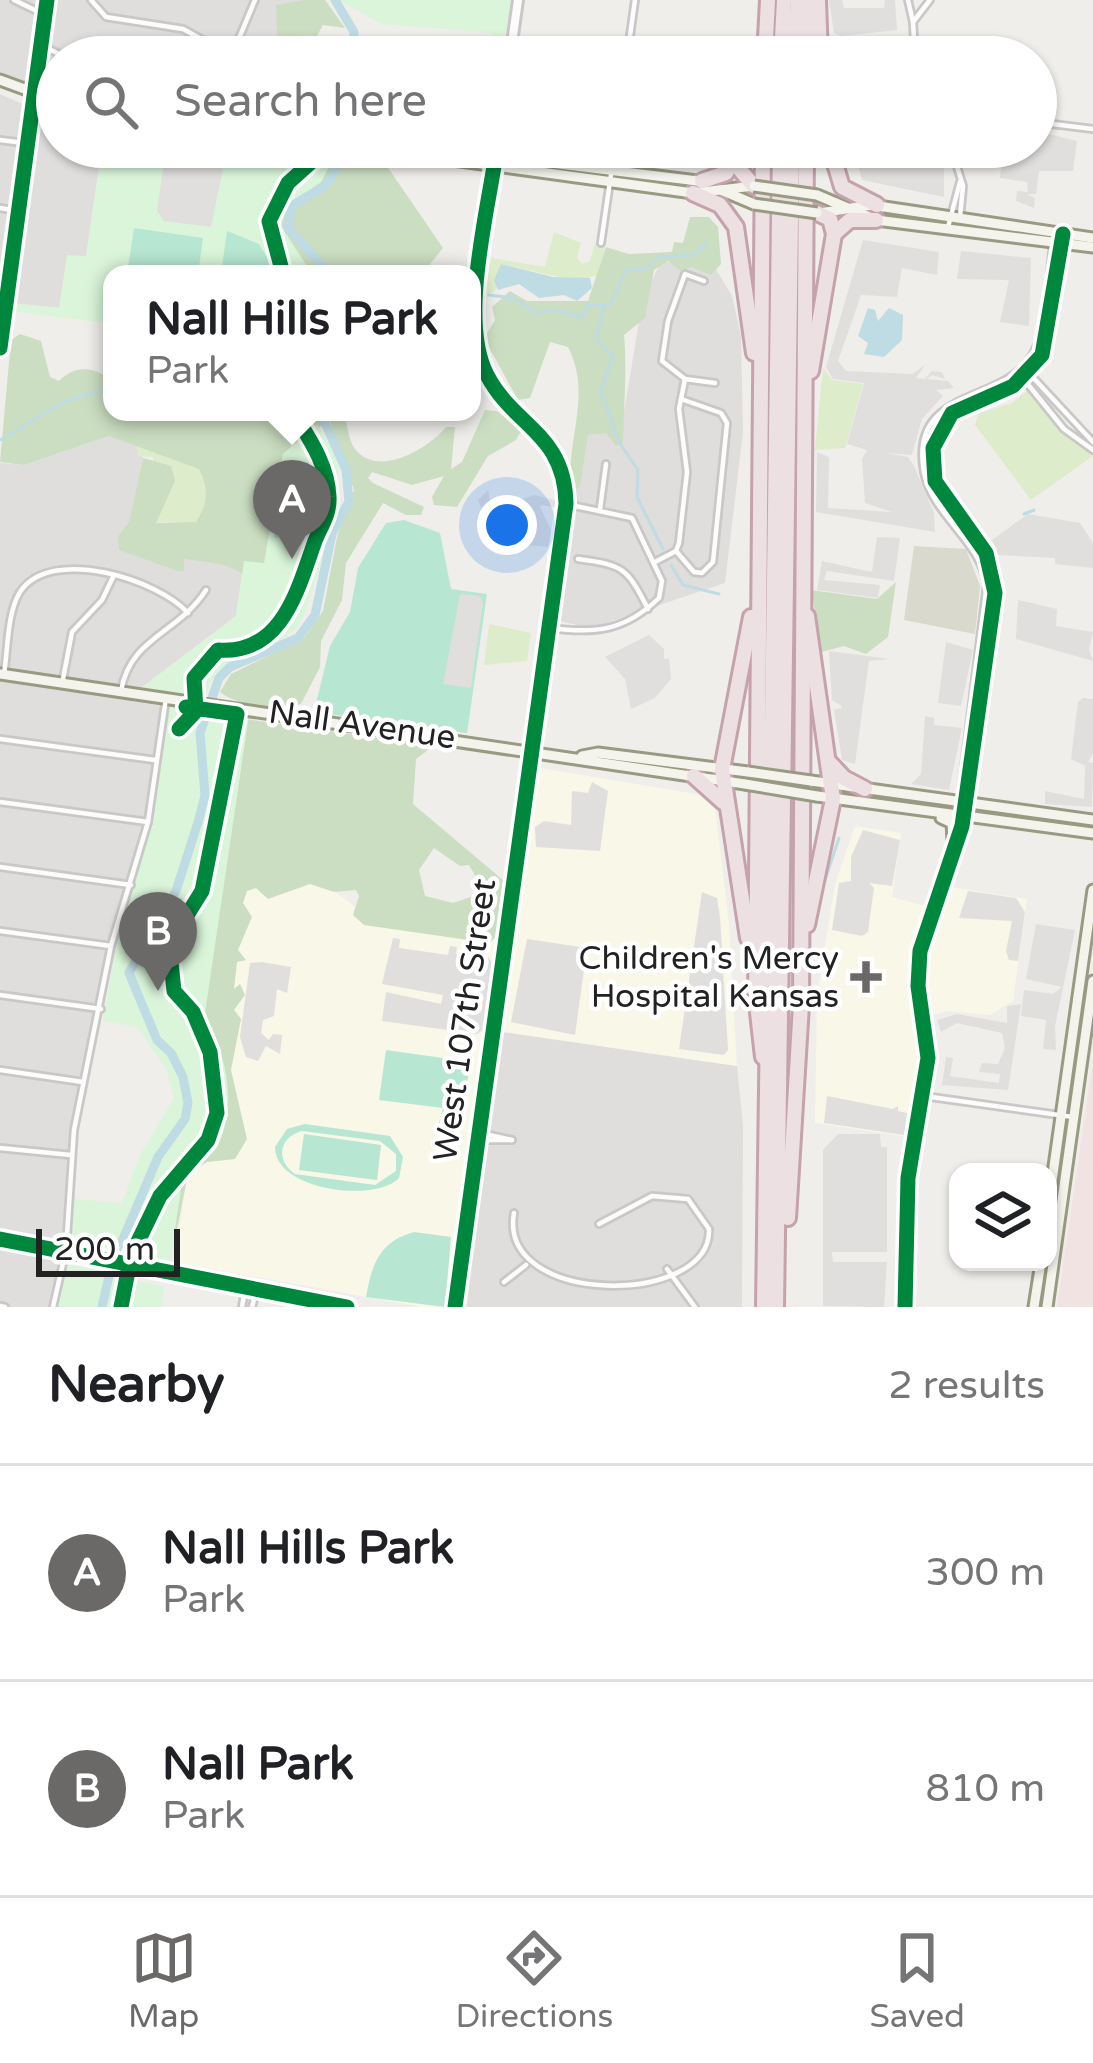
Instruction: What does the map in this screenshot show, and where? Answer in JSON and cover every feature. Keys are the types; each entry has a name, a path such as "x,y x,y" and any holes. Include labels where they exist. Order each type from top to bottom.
{"highway":[{"path":"783,36 784,0"},
{"path":"795,36 798,0"},
{"path":"807,36 808,0"},
{"path":"818,0 819,36"},
{"path":"763,36 767,4"},
{"path":"730,168 698,187 736,227"},
{"path":"738,168 754,186"},
{"path":"756,1001 763,168"},
{"path":"764,1307 780,168"},
{"path":"776,1307 792,168"},
{"path":"801,998 806,168"},
{"path":"833,168 845,190 876,213"},
{"path":"817,195 830,186 834,173"},
{"path":"754,204 740,211 736,227 760,394"},
{"path":"835,234 850,220 876,213"},
{"path":"803,412 835,234 830,219 817,214"},
{"path":"758,576 723,774 770,1114"},
{"path":"779,1233 789,1205 809,904 830,763 801,585"},
{"path":"830,763 844,778 866,789"},
{"path":"694,776 726,806"}],"main road":[{"path":"42,36 47,0"},
{"path":"0,80 35,93"},
{"path":"0,348 5,277 36,85"},
{"path":"569,168 722,190 754,186 817,195 848,208 1058,238 1093,248"},
{"path":"722,190 754,204 817,214 848,208"},
{"path":"1058,238 1093,238"},
{"name":"Nall Avenue","path":"2,674 533,745 694,776 723,774"},
{"name":"Nall Avenue","path":"582,756 598,753 825,790 877,805 1093,820"},
{"name":"Nall Avenue","path":"825,790 866,789 1093,833"},
{"path":"877,805 949,820 953,840"},
{"path":"1054,1163 1093,890"},
{"path":"1047,1307 1093,981"},
{"path":"1034,1307 1039,1271"}],"street":[{"path":"14,0 45,15"},
{"path":"91,0 106,17 183,29 195,36"},
{"path":"239,36 254,0"},
{"path":"513,36 518,0"},
{"path":"630,36 635,0"},
{"path":"908,0 914,36"},
{"path":"913,22 928,1"},
{"path":"1057,125 1093,129"},
{"path":"0,140 28,144"},
{"path":"481,268 494,168"},
{"path":"601,243 612,168"},
{"path":"954,223 960,182 956,168"},
{"path":"0,208 18,211"},
{"path":"905,1307 908,1178 924,1096 928,1045 919,961 962,809 995,583 986,553 938,487 931,458 936,436 952,413 1023,373 1049,301 1058,238"},
{"path":"704,281 685,274 668,321 664,366 685,379 715,382"},
{"path":"481,359 498,393 550,445 564,481 566,504 632,518 663,591 648,609 598,633 550,628"},
{"path":"1023,373 1064,429 1093,446"},
{"path":"681,399 721,413 727,423 713,562 702,573 694,572 676,551 687,472 681,399 685,379"},
{"path":"600,509 606,464"},
{"name":"West 107th Street","path":"455,1307 566,504"},
{"path":"654,562 676,551"},
{"path":"578,559 614,564 630,573 648,609"},
{"path":"2,674 15,602 29,582 50,571 114,575 164,594 188,613"},
{"path":"63,682 72,632 102,600 114,575"},
{"path":"121,691 128,661 188,613 206,590"},
{"path":"53,1307 66,1250 71,1156 112,946 148,822 166,698"},
{"path":"0,739 157,760"},
{"path":"0,802 148,822"},
{"path":"946,876 962,809"},
{"path":"0,867 132,885"},
{"path":"0,931 112,946"},
{"path":"0,995 102,1009"},
{"path":"0,1070 85,1082"},
{"path":"924,1096 1074,1117"},
{"path":"0,1148 71,1156"},
{"path":"599,1224 652,1196 685,1198 709,1229 701,1268"},
{"path":"514,1213 513,1240 540,1280"},
{"path":"0,1239 347,1307"},
{"path":"504,1282 526,1265"},
{"path":"667,1269 695,1307"},
{"path":"242,1307 250,1291"},
{"path":"250,1291 252,1307"}],"shaded area":[{"path":"0,0 40,0 25,82 5,75 0,79"},
{"path":"54,0 322,0 290,36 50,36"},
{"path":"829,0 842,0 844,8 884,8 885,0 895,0 897,30 834,33"},
{"path":"0,94 25,105 0,295"},
{"path":"1057,136 1077,141 1073,171 1039,171 1036,194 1027,194 1035,198 1034,208 1016,201 1017,191 1028,192 1027,182 1000,178 1001,168 1057,168"},
{"path":"36,138 36,168 99,168 86,257 59,308 12,303"},
{"path":"163,168 223,169 211,227 164,221 157,211"},
{"path":"859,168 944,168 944,197 862,180"},
{"path":"863,240 939,252 937,275 902,268 897,297 861,295 838,361 846,371 912,374 925,365 916,378 942,372 945,379 932,375 927,379 948,381 954,388 936,390 943,396 922,419 912,455 885,453 908,457 914,466 934,513 935,532 816,512 817,452 829,457 828,508 892,512 865,503 862,459 867,450 847,444 864,383 833,379 826,367"},
{"path":"961,251 1031,258 1029,326 1000,322 1009,280 957,279"},
{"path":"707,254 732,296 741,336 743,432 725,583 591,628 559,621 584,428 621,431 642,303 661,261 683,264"},
{"path":"109,436 136,443 143,458 129,523 118,536 244,561 236,616 141,688 0,668 0,463 24,465"},
{"path":"488,490 492,511 534,495 559,501 558,508 540,507 552,532 548,547 486,541 492,535 478,500"},
{"path":"1028,514 1080,523 1093,543 1093,568 1055,564 1055,558 999,555 992,540"},
{"path":"877,537 900,538 894,581 827,571 824,580 880,585 878,598 817,590 822,561 872,572"},
{"path":"914,546 966,549 980,586 975,634 904,620"},
{"path":"460,594 479,596 483,602 471,688 443,684"},
{"path":"1018,600 1057,609 1056,626 1093,632 1089,650 1093,661 1016,639"},
{"path":"649,635 664,649 664,659 669,658 671,679 655,698 631,709 625,679 605,657"},
{"path":"946,642 973,650 961,706 938,703"},
{"path":"829,651 890,659 869,661 855,764 842,760 834,710 843,707 832,700"},
{"path":"0,679 161,706 147,807 106,953 69,1138 62,1244 0,1235"},
{"path":"1093,699 1093,753 1088,762 1093,763 1092,807 1045,804 1045,791 1084,799 1085,766 1071,759 1078,702"},
{"path":"925,716 934,718 934,725 962,728 949,790 911,784 921,774"},
{"path":"540,768 714,797 729,925 737,1066 504,1032"},
{"path":"592,782 608,791 600,851 536,847 535,827 544,821 571,825 572,791 588,793"},
{"name":"Children's Mercy Hospital Kansas","path":"855,826 901,833 892,897 926,906 912,956 921,1049 910,1137 815,1123 817,996 835,884"},
{"path":"863,830 900,840 892,886 869,883 874,888 868,932 862,936 832,930 839,883 851,881 851,857"},
{"path":"297,881 330,888 370,918 501,934 449,1307 422,1307 174,1262 187,1177 224,1144 232,889"},
{"path":"950,887 1027,899 1013,1001 990,1015 947,1011 930,1016 928,948"},
{"path":"968,891 1016,898 1025,912 1018,961 1009,960 1006,951 1012,921 959,918"},
{"path":"702,892 717,898 720,917 728,1050 724,1055 679,1049"},
{"path":"1036,924 1075,930 1055,1026 1056,1050 1043,1049 1046,1020 1021,1016 1024,990 1053,994 1062,987 1026,979"},
{"path":"393,938 400,939 399,948 448,955 450,946 457,947 456,954 488,957 492,962 483,1030 477,1034 382,1021 386,992 441,1004 443,995 382,984"},
{"path":"527,939 587,948 575,1035 511,1022"},
{"path":"250,963 291,967 287,993 277,989 274,1016 263,1020 261,1033 269,1040 273,1034 282,1035 280,1054 266,1046 258,1061 246,1057 240,1037"},
{"path":"1021,1004 1008,1090 942,1085 946,1057 953,1058 950,1076 999,1083 1000,1074 979,1072 982,1063 998,1064 1005,1048 1002,1033 957,1023 941,1032 937,1020 957,1014 1007,1023 1007,1006"},
{"path":"502,1032 737,1066 743,1126 742,1307 463,1307"},
{"path":"1093,1059 1093,1307 1057,1307"},
{"path":"827,1096 893,1109 898,1106 898,1111 907,1113 904,1135 824,1123"},
{"path":"838,1134 880,1134 881,1147 887,1147 887,1252 832,1252 833,1262 887,1262 884,1307 823,1306 823,1150"},
{"path":"0,1242 62,1254 50,1307 0,1307"}],"green space":[{"path":"325,0 345,28 323,25 317,36 277,36 276,5"},
{"path":"339,0 512,0 507,36 381,24"},
{"path":"99,168 328,168 320,185 286,208 281,226 306,265 103,265 103,323 11,311 12,303 59,308 67,255 86,256"},
{"path":"257,168 388,168 443,248 429,265 287,265"},
{"path":"690,217 709,217 718,227 721,264 711,275 691,267 681,271 668,261 654,270 645,318 624,335 623,443 616,446 606,433 588,435 580,487 571,492 578,383 568,347 550,342 530,398 518,400 484,338 495,320 492,307 510,291 527,301 588,301 606,247 629,254 672,252 674,242 683,243"},
{"path":"134,228 203,238 199,265 128,265"},
{"path":"227,231 259,244 272,265 222,265"},
{"path":"554,232 581,243 577,258 582,264 590,261 595,243 606,244 597,275 577,281 501,264 496,289 484,300 491,258 545,267"},
{"path":"20,334 41,341 50,377 59,381 86,369 103,375 103,421 327,421 285,457 267,603 251,581 233,569 184,559 184,571 178,571 119,550 118,536 129,522 143,458 171,466 175,481 156,523 196,522 206,496 199,469 109,436 24,465 0,462 11,340"},
{"path":"823,368 832,380 863,384 845,448 815,450"},
{"path":"1028,390 1062,433 1093,456 1031,500 975,425 979,413 1012,403"},
{"path":"485,410 497,411 521,431 516,440 488,456 457,507 434,505 432,497 444,476 412,485 372,472 368,478 373,483 424,507 421,515 406,515 383,503 346,563 342,600 321,641 320,667 301,704 248,704 220,692 231,674 304,638 323,611 337,537 354,490 330,421 346,421 355,449 377,461 403,457 428,444 446,427 455,427 451,469 462,462"},
{"path":"317,424 335,455 338,478 317,575 297,627 220,671 206,697 141,688 236,616 244,561 264,563 283,454"},
{"path":"136,443 199,469 206,497 196,523 155,522 153,457 138,456"},
{"path":"285,464 321,469 310,542 274,537"},
{"path":"404,520 440,533 451,589 487,594 467,733 314,712 330,646 350,612 358,568 386,523"},
{"path":"896,582 888,637 866,654 844,646 822,652 811,590 877,599"},
{"path":"489,624 531,633 527,661 484,665"},
{"path":"169,704 249,715 205,1013 223,1059 228,1110 216,1148 183,1175 170,1264 71,1239 74,1199 122,1203 140,1155 174,1098 166,1069 137,1027 103,1021 119,931 151,825"},
{"path":"232,717 425,745 428,750 416,759 413,804 503,880 495,938 489,943 364,925 353,915 359,896 356,890 334,892 310,884 268,899 256,888 247,891 243,903 252,917 238,950 246,960 237,962 234,989 240,984 245,995 234,1010 241,1019 231,1070 247,1139 235,1159 207,1162 188,1174 177,1229 128,1256 124,1249 186,1130","holes":["434,848 460,866 469,865 481,886 477,895 453,903 425,896 419,870"]},
{"path":"386,1050 471,1062 458,1130 438,1126 443,1108 379,1100"},
{"path":"305,1124 390,1136 403,1157 399,1178 370,1190 308,1183 291,1174 279,1162 275,1147 287,1129","holes":["302,1131 380,1141 396,1154 396,1171 375,1185 295,1174 282,1156 288,1138"]},
{"path":"304,1134 381,1145 377,1180 299,1170"},
{"path":"414,1232 451,1237 445,1307 366,1297 379,1256 393,1242"},
{"path":"68,1263 164,1287 162,1307 57,1307"}],"water":[{"path":"501,264 553,277 590,278 592,288 577,301 564,295 539,298 519,284 498,290 494,280"},
{"path":"868,308 875,310 878,321 889,308 903,315 902,340 884,357 864,354 868,343 858,336"}],"waterway":[{"path":"335,0 354,36"},
{"path":"321,265 288,228 291,207 319,190 335,168"},
{"path":"489,295 513,298 536,313 555,310 583,317 588,305 610,305 626,270 646,269 659,257 695,255 706,242"},
{"path":"604,305 596,338 613,356 601,391 618,441 638,470 637,497 663,549"},
{"path":"0,440 67,401 103,393"},
{"path":"102,1307 111,1267 158,1157 185,1119 188,1103 183,1077 171,1053 157,1040 129,973 176,891 199,819 205,795 200,733 219,678 230,667 298,638 315,615 332,534 349,501 346,470 324,421"},
{"path":"1024,514 1034,510"},
{"path":"671,565 683,585 719,594"},
{"path":"822,889 839,838"}],"cycle path":[{"path":"42,36 47,0"},
{"path":"0,348 36,81"},
{"path":"281,265 269,221 288,183 305,168"},
{"path":"479,265 494,168"},
{"path":"905,1307 908,1178 928,1058 918,986 920,951 962,826 995,593 986,553 935,481 933,448 952,413 1013,386 1042,355 1063,234"},
{"path":"455,1307 566,504 557,461 498,393 481,358"},
{"path":"179,729 196,711 194,678 218,650 258,642 284,615 327,514 325,474 298,421"},
{"path":"121,1307 131,1256 160,1196 208,1140 217,1113 210,1052 193,1012 174,991 171,962 179,928 202,891 237,714 186,707"},
{"path":"0,1239 347,1307"}],"place":[{"name":"Nall Hills Park","path":"292,559"},
{"name":"Children's Mercy Hospital Kansas","path":"866,977"},
{"name":"Nall Park","path":"158,991"}]}
